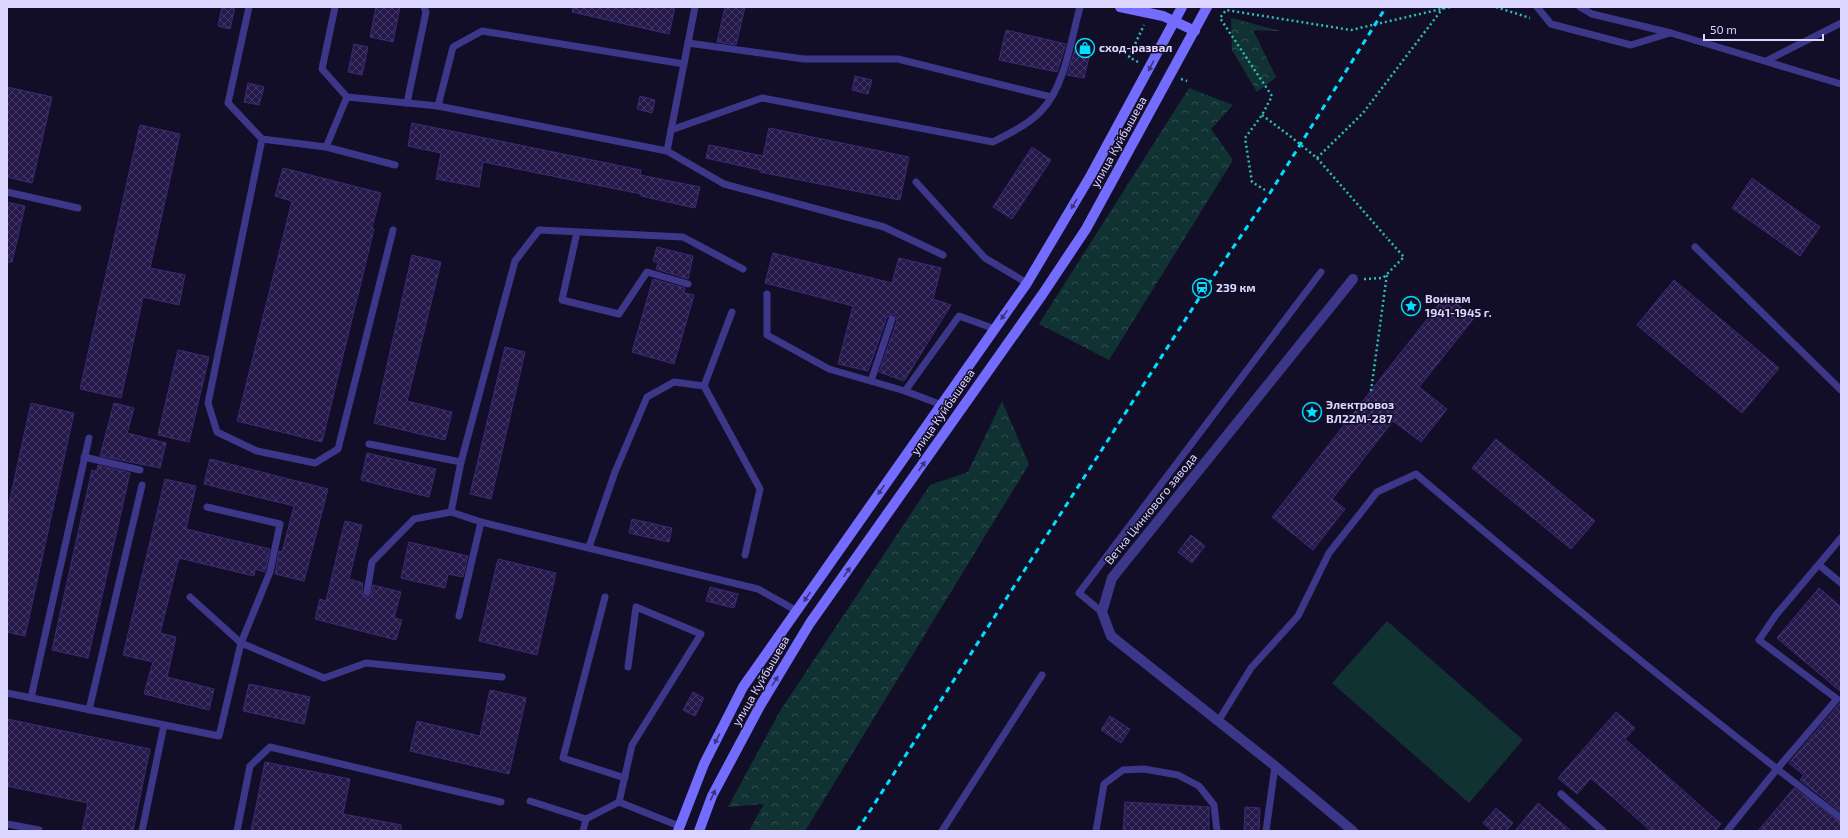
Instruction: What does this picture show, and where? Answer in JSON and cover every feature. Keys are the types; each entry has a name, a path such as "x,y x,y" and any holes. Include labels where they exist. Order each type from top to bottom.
{"main road":[{"path":"1120,7 1163,16 1195,31"},
{"name":"улица Куйбышева","path":"678,829 704,764 743,687 1027,283 1091,175 1176,21 1182,7"},
{"name":"улица Куйбышева","path":"699,831 712,796 760,706 810,623 1042,295 1081,236 1207,7"},
{"path":"797,611 810,623"}],"street":[{"name":"Ветка Цинкового завода","path":"1102,612 1112,578 1354,280"},
{"path":"1102,612 1111,636 1276,766 1353,831"}],"lane":[{"path":"249,7 228,103 262,139 326,147 395,165"},
{"path":"335,7 322,69 347,97 438,106 667,151 724,184 884,227 944,255"},
{"path":"407,103 426,12 424,7"},
{"path":"667,151 695,7"},
{"path":"671,130 762,98 993,142 1020,128 1042,110 1059,86 1080,7"},
{"path":"1537,7 1551,24 1631,45 1671,33"},
{"path":"1580,7 1592,14 1671,33 1841,84"},
{"path":"1766,61 1841,23"},
{"path":"438,106 453,47 482,31 684,64"},
{"path":"688,43 804,59 898,59 1051,97"},
{"path":"326,147 347,97"},
{"path":"262,139 208,403 217,432 257,452 315,463 338,449 392,230"},
{"path":"916,182 985,258 1027,283"},
{"path":"7,192 78,208"},
{"path":"451,512 461,462 515,261 539,230 683,237 743,269"},
{"path":"577,232 562,300 619,314 647,272 688,284"},
{"path":"1695,247 1841,390"},
{"path":"1102,612 1079,593 1322,272"},
{"path":"766,294 768,335 829,369 905,391 942,405"},
{"path":"732,312 704,386 760,489 745,555"},
{"path":"905,391 959,316 995,329"},
{"path":"871,381 892,319"},
{"path":"589,547 615,472 647,397 674,382 704,386"},
{"path":"31,698 89,438"},
{"path":"369,444 461,462"},
{"path":"84,457 140,470"},
{"path":"1218,720 1251,668 1298,616 1329,553 1377,492 1416,474 1562,596 1777,769 1841,818"},
{"path":"89,710 142,485"},
{"path":"7,693 219,736 241,643 270,572 280,524 207,507"},
{"path":"367,592 372,562 414,519 451,512 482,522 589,547 758,590 797,611"},
{"path":"459,616 482,522"},
{"path":"1727,831 1777,769 1837,699 1758,640 1776,615 1841,538"},
{"path":"1818,565 1841,583"},
{"path":"190,597 241,643 324,678 366,663 502,677"},
{"path":"605,597 563,758 625,778"},
{"path":"530,801 586,819 619,802 632,745 701,634 636,607 628,667"},
{"path":"942,831 1042,675"},
{"path":"142,831 164,725"},
{"path":"237,831 250,766 270,747 501,802"},
{"path":"1266,831 1276,766"},
{"path":"1096,831 1104,784 1123,770 1144,769 1178,775 1199,786 1214,805 1217,831"},
{"path":"1561,794 1603,831"},
{"path":"619,802 678,829"},
{"path":"583,831 586,819"},
{"path":"7,824 40,830"}],"path":[{"path":"1265,190 1252,182 1245,138 1262,115 1272,96 1220,18 1226,10 1351,30 1450,7"},
{"path":"1496,7 1551,24"},
{"path":"1318,158 1363,113 1443,8"},
{"path":"1262,115 1318,158 1404,257 1383,278 1354,280"},
{"path":"1371,391 1387,274"}],"green space":[{"path":"1231,18 1281,31 1253,30 1276,77 1257,92 1232,50"},
{"path":"1189,88 1233,105 1211,129 1233,160 1109,360 1039,324"},
{"path":"1002,401 1029,464 805,831 749,831 764,804 728,807 780,711 930,485 968,472"},
{"path":"1387,621 1523,740 1469,803 1332,683"}],"building":[{"path":"222,7 235,7 230,29 218,26"},
{"path":"376,7 400,7 393,42 370,37"},
{"path":"573,7 675,7 669,34 572,12"},
{"path":"725,7 745,7 736,45 717,42"},
{"path":"1006,30 1066,44 1057,72 999,60"},
{"path":"354,44 368,47 362,75 348,72"},
{"path":"1076,46 1091,49 1084,78 1067,75"},
{"path":"855,76 872,80 868,94 852,90"},
{"path":"248,83 264,87 259,105 244,102"},
{"path":"7,87 52,97 32,183 7,177"},
{"path":"640,96 655,100 652,113 637,109"},
{"path":"412,123 641,170 640,175 700,187 695,208 641,196 641,194 483,162 479,187 436,179 441,153 408,146"},
{"path":"140,125 180,134 150,268 185,275 179,305 143,297 121,398 80,389"},
{"path":"769,128 909,157 900,200 760,172 760,170 706,158 709,145 763,156"},
{"path":"1032,147 1051,160 1012,219 993,207"},
{"path":"283,168 381,193 372,228 374,229 322,442 237,421 292,201 275,196"},
{"path":"1752,178 1820,227 1800,256 1732,208"},
{"path":"7,202 25,206 12,262 7,262"},
{"path":"657,247 693,256 688,279 656,269 658,263 653,261"},
{"path":"773,253 892,283 899,258 941,268 933,299 951,305 904,381 879,372 897,321 896,316 893,314 887,317 868,371 838,364 853,306 765,283"},
{"path":"412,255 441,262 407,401 452,412 445,440 374,423"},
{"path":"653,279 685,288 684,293 694,295 674,364 632,352"},
{"path":"1674,280 1779,368 1742,413 1637,325"},
{"path":"1446,295 1474,318 1419,387 1447,409 1421,442 1393,421 1332,499 1345,509 1313,550 1272,517"},
{"path":"505,347 525,352 491,499 470,494"},
{"path":"178,350 209,357 189,442 158,435"},
{"path":"31,403 74,413 25,636 7,632 7,513"},
{"path":"114,403 134,408 127,433 166,443 160,468 100,456"},
{"path":"1496,439 1595,521 1571,549 1472,468"},
{"path":"367,453 436,469 429,497 361,480"},
{"path":"210,459 328,489 304,581 275,574 279,551 282,552 294,506 204,484"},
{"path":"98,465 130,473 88,658 52,650 92,470 97,471"},
{"path":"165,479 196,486 186,529 270,549 265,572 255,569 254,576 179,558 160,633 176,637 167,677 214,689 209,710 144,694 153,662 123,655"},
{"path":"632,519 672,528 669,542 629,533"},
{"path":"345,521 362,525 349,579 363,583 362,593 366,597 371,595 373,585 401,592 394,618 402,620 396,640 315,619 320,599 326,601"},
{"path":"1191,535 1205,546 1192,563 1178,552"},
{"path":"409,542 468,556 463,577 448,574 445,588 401,578"},
{"path":"498,559 556,573 537,655 479,641"},
{"path":"710,587 738,594 734,608 706,601"},
{"path":"1819,588 1841,607 1841,692 1777,638"},
{"path":"249,684 310,697 304,724 243,711"},
{"path":"490,690 526,698 509,774 410,751 417,721 480,736"},
{"path":"693,692 704,698 695,716 683,710"},
{"path":"1841,702 1841,812 1800,780 1804,775 1789,763"},
{"path":"1616,712 1635,728 1625,739 1721,824 1715,831 1651,831 1591,778 1577,794 1558,778"},
{"path":"1110,716 1130,729 1121,743 1101,730"},
{"path":"7,719 150,749 133,831 82,831 88,803 7,786"},
{"path":"265,762 350,779 343,814 401,825 401,831 251,831"},
{"path":"1794,788 1841,823 1841,831 1758,831"},
{"path":"1125,802 1209,807 1209,831 1123,831"},
{"path":"1538,803 1571,831 1515,831"},
{"path":"1245,807 1260,808 1259,831 1244,830"},
{"path":"1496,808 1513,823 1506,831 1492,831 1483,823"}],"railway":[{"path":"857,831 1205,289 1270,193 1386,7"}],"place":[{"name":"сход-развал","path":"1085,48"},
{"name":"239 км","path":"1202,288"},
{"name":"Воинам 1941-1945 г.","path":"1411,306"},
{"name":"Электровоз ВЛ22М-287","path":"1312,412"}]}
